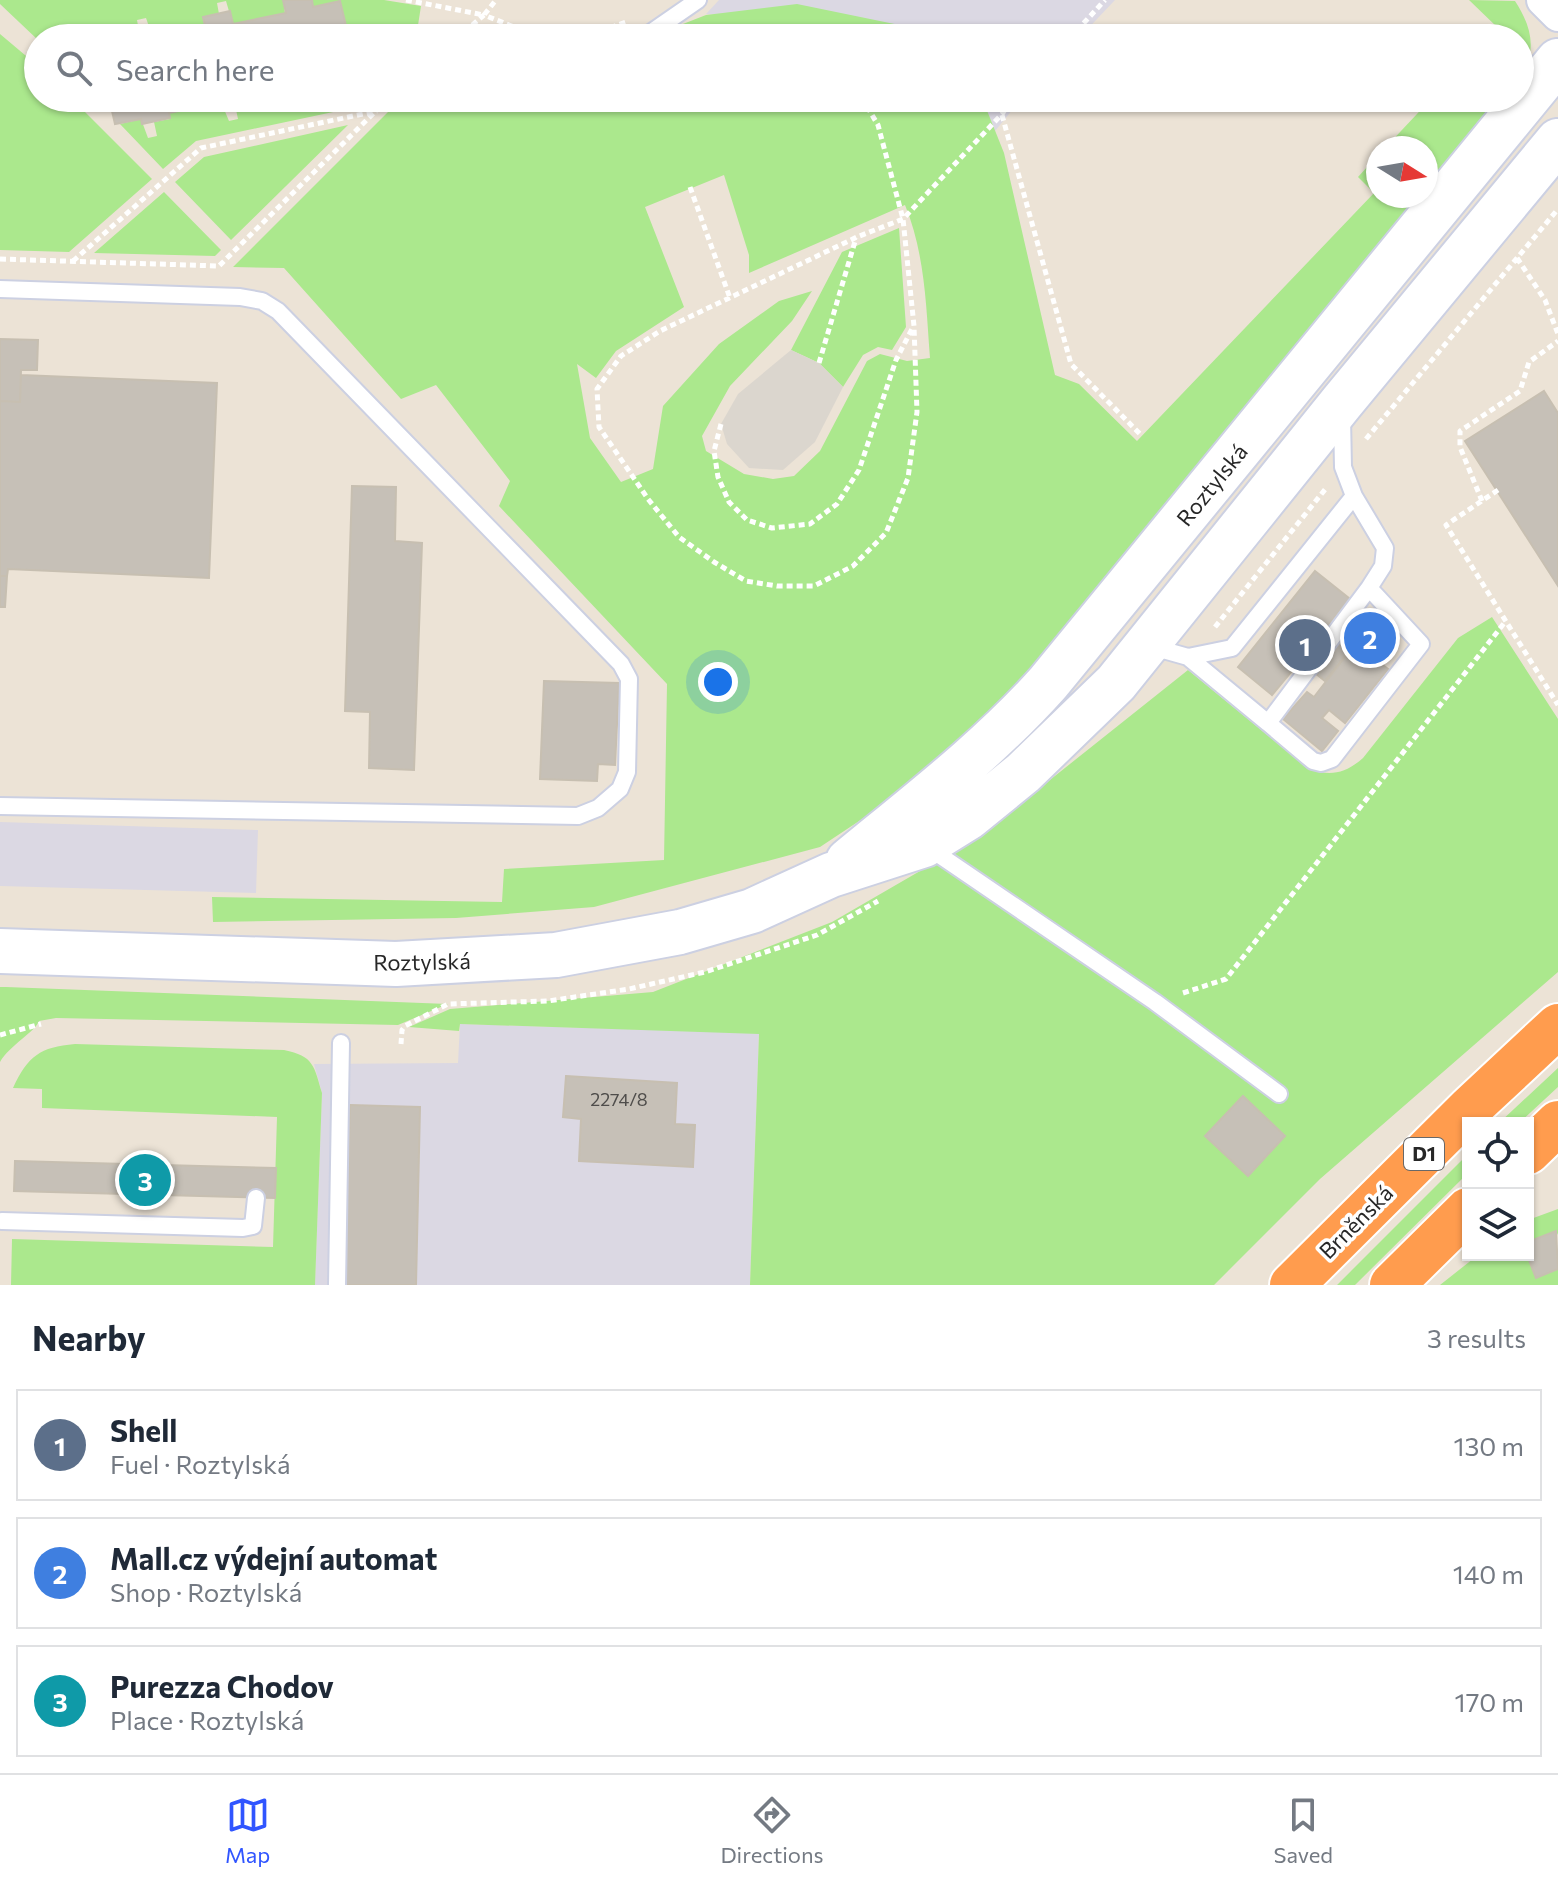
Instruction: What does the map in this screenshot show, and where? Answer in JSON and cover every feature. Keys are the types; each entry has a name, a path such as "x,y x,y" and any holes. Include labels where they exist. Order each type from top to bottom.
{"highway":[{"name":"Brněnská","path":"1292,1285 1470,1108 1558,1026"},
{"path":"1534,1146 1558,1123"},
{"path":"1392,1285 1462,1216"}],"main road":[{"name":"Roztylská","path":"1534,90 1558,61"},
{"name":"Roztylská","path":"831,875 976,756 1030,703 1147,565 1516,112"},
{"name":"Roztylská","path":"0,951 396,964 556,955 680,932 752,911 831,875 924,845 969,817 1023,773 1082,717 1147,645 1342,402 1558,141"}],"street":[{"path":"1543,0 1558,15"}],"lane":[{"path":"663,24 698,0"},
{"path":"0,289 240,297 262,301 278,311 621,664 629,679 627,772 620,789 598,808 578,816 0,806"},
{"path":"1268,723 1383,566 1385,548 1354,496 1343,467 1342,402"},
{"path":"1188,657 1232,648 1354,496"},
{"path":"1147,645 1188,657 1313,761 1321,763 1332,759 1421,644 1369,588"},
{"path":"924,845 1155,1002 1279,1094"},
{"path":"337,1285 341,1043"},
{"path":"2,1221 243,1228 253,1226 255,1222 256,1198"}],"path":[{"path":"406,0 484,15 506,24"},
{"path":"473,24 496,0"},
{"path":"1083,24 1105,0"},
{"path":"73,261 201,148 369,112"},
{"path":"0,259 219,266 376,112"},
{"path":"870,112 878,125 903,219 914,326 917,412 908,478 886,533 853,566 814,586 777,586 746,581 679,537 648,499 599,427 597,389 621,356 660,331 857,237 903,219 1002,114"},
{"path":"1002,114 1071,364 1141,435"},
{"path":"690,187 730,298"},
{"path":"1360,446 1558,209"},
{"path":"819,363 857,237"},
{"path":"1517,258 1545,300 1558,334"},
{"path":"721,424 714,451 718,477 729,502 747,520 772,528 810,524 837,504 859,470 896,360 914,326"},
{"path":"1482,501 1460,447 1460,431 1520,391 1529,362 1558,341"},
{"path":"1207,638 1327,487"},
{"path":"1498,490 1446,525 1558,705"},
{"path":"1155,1002 1226,979 1505,622"},
{"path":"0,1035 41,1024"}],"shaded area":[{"path":"719,0 1115,0 1092,24 855,24 706,14"},
{"path":"988,112 1011,112 995,131"},
{"path":"791,350 819,363 843,387 815,442 783,470 749,468 727,444 721,424 738,394"},
{"path":"0,822 258,830 256,893 0,886"},
{"path":"460,1024 759,1033 750,1285 315,1285 322,1093 314,1064 458,1063"}],"green space":[{"path":"0,0 283,0 285,13 233,24 226,1 217,3 219,14 203,17 204,24 148,24 146,18 137,20 138,24 24,24 24,27 0,4"},
{"path":"312,0 384,0 421,6 418,24 346,24 340,2 313,7"},
{"path":"1469,0 1515,1 1527,24 1494,24"},
{"path":"797,4 894,24 683,24 706,15"},
{"path":"0,34 24,54 24,112 85,112 152,179 69,252 0,250"},
{"path":"174,112 225,112 229,121 238,119 236,112 333,112 196,141 163,169 120,124 141,119 148,138 157,136 154,122 170,119 169,113"},
{"path":"388,112 988,112 1004,153 1055,375 1079,384 1137,441 1366,201 1366,208 1412,208 1056,650 945,764 820,847 594,907 456,918 213,922 212,897 502,902 504,869 664,860 667,684 499,506 510,481 436,385 401,399 284,268 233,267","holes":["724,175 749,255 749,273 905,205 921,261 930,358 907,361 880,354 867,361 820,451 794,476 773,479 744,474 706,451 702,436 730,386 792,321 812,291 779,301 719,344 663,406 653,469 621,482 590,438 577,364 596,378 616,351 684,307 645,207"]},
{"path":"1419,112 1490,112 1438,177 1438,136 1396,136"},
{"path":"348,125 231,240 175,182 204,157"},
{"path":"1366,168 1366,185 1358,177"},
{"path":"164,192 221,250 215,256 94,253"},
{"path":"899,228 906,327 892,350 878,347 863,355 843,387 819,363 791,350 842,252"},
{"path":"1492,617 1558,719 1558,972 1320,1179 1214,1285 750,1285 759,1034 460,1024 459,1031 409,1027 450,1009 653,992 832,922 977,838 1188,670 1309,769 1324,773 1344,770 1363,758 1458,638","holes":["1243,1096 1285,1136 1248,1176 1205,1136"]},
{"path":"0,987 448,1004 398,1025 56,1018 39,1021 0,1062"},
{"path":"75,1044 284,1050 307,1059 322,1093 315,1285 11,1285 12,1239 273,1247 277,1117 42,1108 42,1089 13,1088 24,1068 36,1055"},
{"path":"1558,1068 1558,1087 1526,1117 1505,1117"},
{"path":"1462,1160 1462,1179 1355,1285 1337,1285"},
{"path":"1558,1209 1558,1235 1556,1231 1534,1240 1534,1218"},
{"path":"1470,1261 1529,1261 1536,1278 1558,1269 1558,1285 1440,1285"}],"building":[{"path":"283,0 312,0 313,7 340,1 346,24 233,24 286,13"},
{"path":"230,11 233,24 205,24 203,17"},
{"path":"112,112 174,112 169,113 170,118 142,124 141,119 115,124"},
{"path":"0,339 38,340 37,370 21,370 20,402 0,401"},
{"path":"21,375 217,383 209,578 8,569 7,576 0,576 0,401 20,402"},
{"path":"1544,391 1558,413 1558,586 1465,441"},
{"path":"352,486 396,487 395,541 422,543 414,770 369,768 370,712 345,711"},
{"path":"1315,571 1350,599 1330,623 1355,644 1325,681 1300,661 1272,695 1238,667"},
{"path":"0,576 7,576 5,607 0,607"},
{"path":"1355,644 1388,669 1345,723 1329,710 1322,718 1338,731 1322,751 1283,719 1307,692 1314,697"},
{"path":"544,681 619,683 615,765 598,764 597,781 540,779"},
{"path":"566,1076 677,1083 675,1124 695,1125 693,1167 579,1161 581,1119 563,1117"},
{"path":"1243,1096 1285,1136 1248,1176 1205,1136"},
{"path":"350,1105 420,1107 416,1285 345,1285"},
{"path":"15,1161 276,1168 275,1198 14,1191"},
{"path":"1556,1231 1558,1269 1536,1278 1529,1261 1534,1261 1534,1240"}],"place":[{"name":"Mall.cz výdejní automat","path":"1370,638"},
{"name":"Shell","path":"1305,645"},
{"name":"Purezza Chodov","path":"145,1180"}]}
